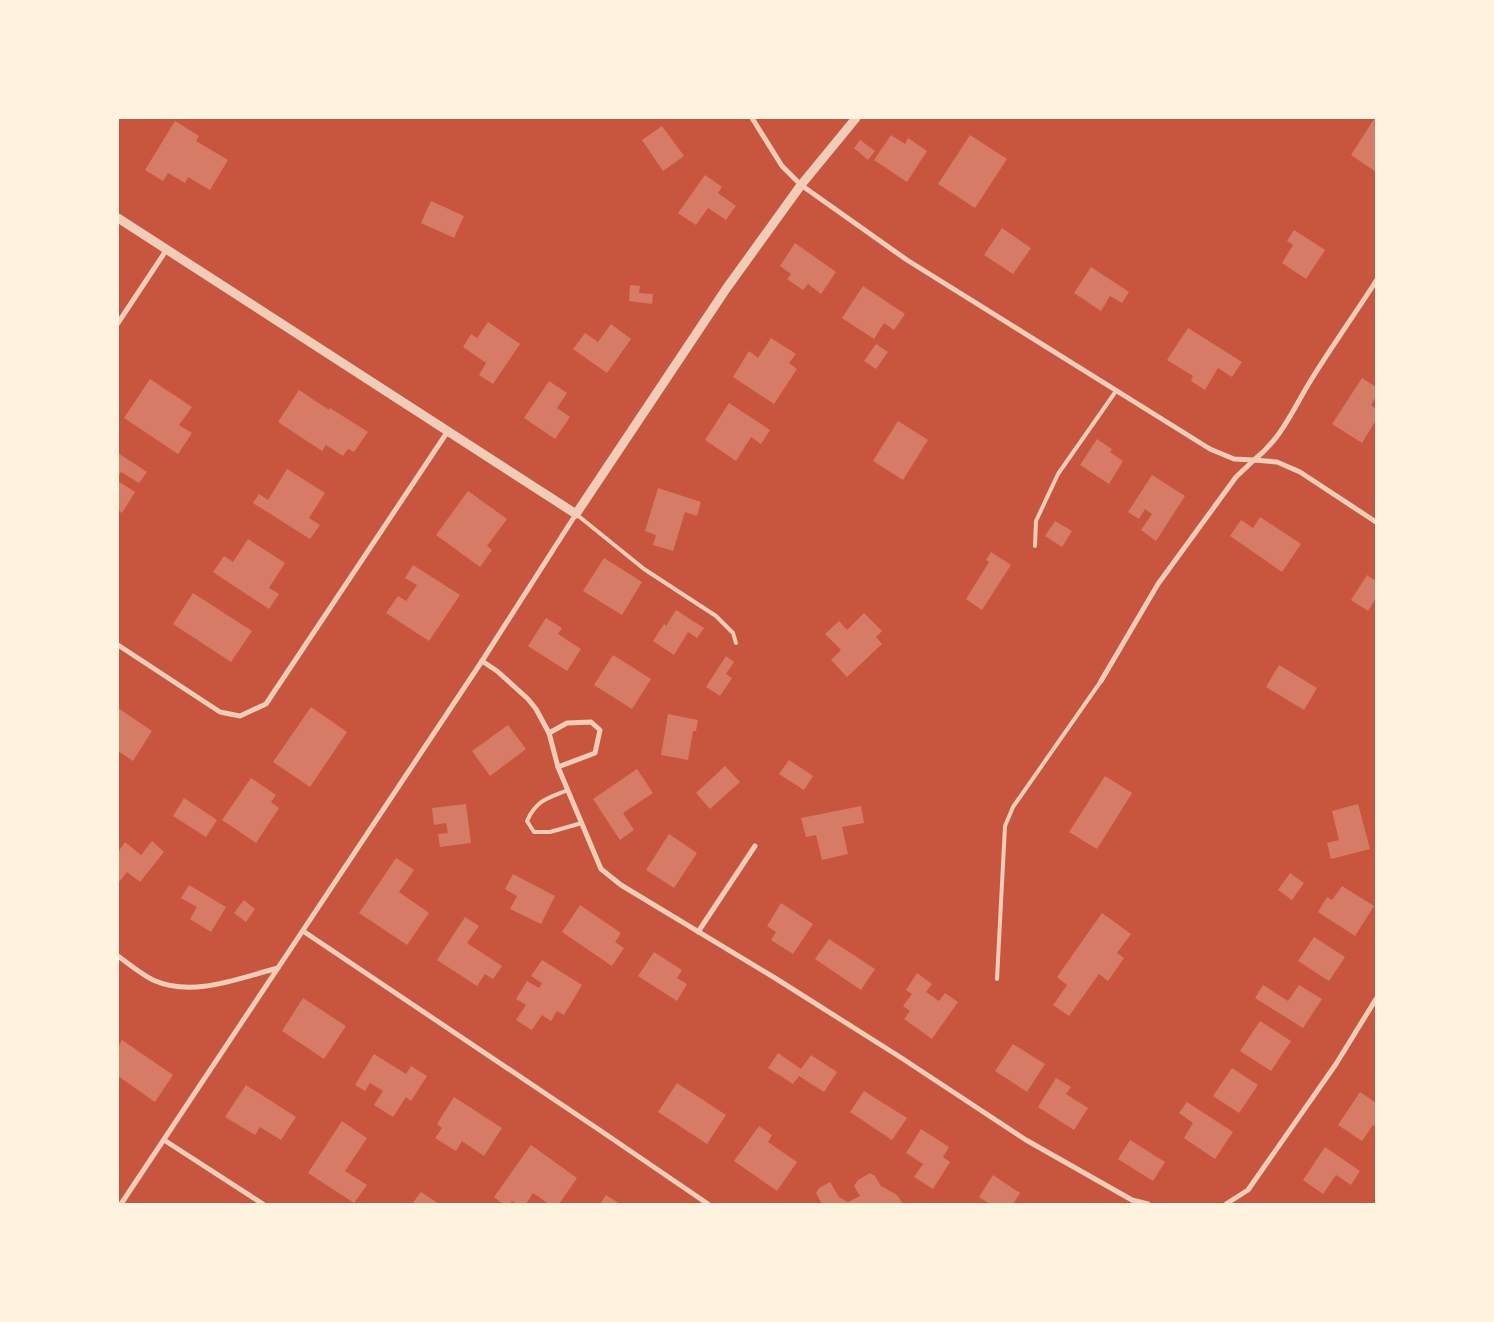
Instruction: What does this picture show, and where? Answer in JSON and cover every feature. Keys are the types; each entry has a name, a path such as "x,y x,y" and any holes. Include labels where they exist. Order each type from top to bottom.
{"street":[{"path":"752,118 782,166 801,185 907,260 1210,449 1234,459 1277,462 1300,472 1376,522"},
{"path":"121,1204 482,661 576,514 721,296 801,185 856,118"},
{"path":"118,218 576,514"},
{"path":"118,323 167,249"},
{"path":"1101,681 1158,584 1236,477 1265,451 1281,433 1311,380 1376,281"},
{"path":"118,645 220,712 240,716 266,704 448,431"},
{"path":"482,661 497,671 528,699 549,733 558,767 601,869 621,885 775,978 1026,1140 1132,1200 1148,1204"},
{"path":"549,733 567,723 591,722 600,730 594,753 558,767"},
{"path":"698,932 755,846"},
{"path":"303,931 708,1204"},
{"path":"118,956 153,980 178,987 208,986 278,968"},
{"path":"1226,1204 1248,1190 1336,1064 1376,999"},
{"path":"164,1140 263,1204"}],"lane":[{"path":"1034,546 1036,521 1058,474 1116,391"},
{"path":"576,514 644,569 716,616 733,633 736,643"},
{"path":"997,979 1005,826 1008,816 1101,681"},
{"path":"568,790 546,798 537,804 527,821 534,832 550,832 582,824"}],"building":[{"path":"1374,119 1376,121 1376,172 1351,155"},
{"path":"175,121 199,136 196,141 228,160 210,190 188,177 185,183 168,173 163,181 145,170"},
{"path":"662,126 684,156 663,171 642,140"},
{"path":"891,135 905,144 908,138 927,151 907,182 874,160"},
{"path":"970,135 1007,159 975,208 938,184"},
{"path":"860,140 875,151 868,160 854,148"},
{"path":"705,175 722,187 718,193 736,206 726,220 708,208 696,225 678,213"},
{"path":"431,201 464,216 454,238 421,223"},
{"path":"1002,228 1031,248 1013,274 984,255"},
{"path":"1294,230 1325,250 1306,279 1282,263 1293,245 1287,241"},
{"path":"795,243 836,272 821,294 808,284 803,290 787,279 791,274 780,266"},
{"path":"1091,267 1129,292 1122,303 1110,296 1101,311 1074,293"},
{"path":"630,285 640,286 639,293 653,294 652,304 629,301"},
{"path":"863,286 905,314 894,330 884,323 874,339 842,318"},
{"path":"488,322 520,344 493,384 479,375 486,363 463,347 471,334 477,338"},
{"path":"611,324 631,339 607,373 573,349 585,333 598,342"},
{"path":"1188,328 1242,362 1232,377 1218,368 1205,390 1191,381 1193,376 1167,360"},
{"path":"771,338 796,354 789,363 797,369 774,404 733,377 749,351 758,358"},
{"path":"876,344 888,352 876,369 864,361"},
{"path":"1362,378 1376,387 1376,396 1371,405 1376,409 1376,420 1362,443 1332,424"},
{"path":"150,379 192,407 179,425 192,433 178,454 124,418"},
{"path":"549,381 567,393 557,408 570,417 555,439 524,418"},
{"path":"299,390 368,432 354,452 348,449 343,456 326,445 322,451 278,422"},
{"path":"729,403 770,430 761,444 751,437 736,461 705,440"},
{"path":"898,421 928,440 903,480 873,461"},
{"path":"1097,439 1112,449 1110,452 1123,461 1109,484 1080,465"},
{"path":"118,453 147,472 139,483 121,472 118,477"},
{"path":"287,469 325,493 309,518 320,525 310,539 253,503 259,494 268,500"},
{"path":"1152,475 1185,496 1156,541 1141,530 1152,514 1145,509 1139,519 1128,512"},
{"path":"118,481 135,492 122,513 118,510"},
{"path":"658,488 701,502 697,516 685,512 673,551 653,545 656,535 645,531"},
{"path":"468,491 507,519 487,546 492,550 480,567 436,535"},
{"path":"1260,517 1301,544 1282,572 1230,536 1241,520 1253,528"},
{"path":"1055,521 1072,531 1062,547 1045,536"},
{"path":"248,539 285,563 269,588 279,594 269,609 213,572 224,556 233,562"},
{"path":"991,552 1011,565 982,610 966,599 989,562 986,560"},
{"path":"604,558 642,582 622,615 583,591"},
{"path":"413,565 460,595 429,641 386,613 398,596 406,601 417,585 405,578"},
{"path":"1367,575 1376,581 1376,598 1368,611 1351,600"},
{"path":"193,593 252,631 231,662 173,624"},
{"path":"676,610 704,628 697,638 688,632 674,655 653,641 664,624 666,626"},
{"path":"864,613 882,631 876,637 882,644 847,677 831,660 841,650 825,634 839,621 847,630"},
{"path":"546,618 562,628 558,634 581,649 567,671 528,646"},
{"path":"613,655 651,679 632,709 594,685"},
{"path":"726,656 734,662 726,674 732,678 720,696 706,687"},
{"path":"1279,665 1317,688 1304,710 1266,687"},
{"path":"311,707 347,732 310,787 273,762"},
{"path":"118,708 152,731 133,761 118,751"},
{"path":"668,714 698,720 696,731 693,731 688,760 661,755"},
{"path":"508,725 526,749 490,776 472,751"},
{"path":"789,760 813,776 804,790 779,774"},
{"path":"725,766 740,782 710,809 696,793"},
{"path":"637,769 653,793 623,813 634,830 620,840 593,799"},
{"path":"1105,776 1132,793 1097,849 1069,832"},
{"path":"251,778 276,795 271,802 279,808 256,843 222,820"},
{"path":"184,798 217,820 206,837 173,816"},
{"path":"466,804 471,843 440,847 438,834 448,833 446,823 434,825 432,808"},
{"path":"1358,804 1370,849 1331,859 1327,843 1339,840 1332,811"},
{"path":"861,806 864,823 842,827 848,854 822,860 816,835 806,837 801,818"},
{"path":"669,834 697,853 674,888 646,870"},
{"path":"152,841 164,852 140,882 127,872 119,882 118,852 125,842 141,855"},
{"path":"396,858 414,870 399,892 429,913 407,945 359,913"},
{"path":"1290,873 1304,883 1292,900 1278,890"},
{"path":"513,874 555,896 541,924 510,909 517,896 505,889"},
{"path":"189,885 226,907 211,932 190,919 197,907 181,898"},
{"path":"1342,886 1374,906 1355,936 1318,912 1327,897 1332,900"},
{"path":"244,900 255,909 246,922 234,913"},
{"path":"781,903 813,924 793,954 771,940 776,932 767,926"},
{"path":"580,905 621,933 615,942 624,948 612,966 562,932"},
{"path":"1102,913 1131,934 1117,953 1124,958 1108,981 1099,974 1069,1016 1053,1005 1067,985 1057,977"},
{"path":"465,917 479,926 467,943 502,966 493,979 485,974 477,986 437,960"},
{"path":"1314,937 1345,957 1329,981 1298,961"},
{"path":"829,939 875,969 861,990 815,959"},
{"path":"654,952 682,970 677,978 687,984 677,1001 638,976"},
{"path":"542,960 582,985 564,1015 557,1011 551,1021 542,1015 532,1030 516,1020 526,1005 516,999 527,981 539,988 542,983 531,976"},
{"path":"917,973 932,984 926,992 939,1001 945,993 958,1002 932,1039 904,1019 910,1011 903,1006 912,994 906,990"},
{"path":"1263,985 1288,1001 1299,985 1322,999 1303,1028 1255,998"},
{"path":"303,998 346,1026 324,1059 282,1031"},
{"path":"1260,1021 1291,1041 1271,1071 1240,1051"},
{"path":"122,1040 173,1075 155,1102 118,1076 118,1047"},
{"path":"1013,1044 1045,1064 1027,1092 995,1071"},
{"path":"778,1053 801,1069 811,1055 837,1072 824,1092 799,1076 793,1084 768,1068"},
{"path":"374,1054 406,1074 411,1066 427,1076 411,1101 406,1097 393,1117 374,1105 383,1091 370,1083 365,1091 355,1085"},
{"path":"1232,1068 1258,1085 1239,1113 1213,1096"},
{"path":"1056,1078 1071,1087 1066,1094 1088,1108 1074,1130 1038,1107"},
{"path":"677,1083 726,1115 707,1144 658,1112"},
{"path":"246,1085 296,1117 281,1140 260,1127 255,1135 225,1117"},
{"path":"864,1091 907,1118 892,1140 850,1112"},
{"path":"1360,1092 1376,1103 1376,1127 1373,1125 1362,1141 1338,1125"},
{"path":"454,1097 502,1128 484,1156 462,1141 456,1151 435,1138 442,1128 437,1124"},
{"path":"1187,1102 1233,1132 1215,1159 1184,1138 1193,1123 1179,1113"},
{"path":"342,1121 367,1138 345,1171 367,1185 354,1203 308,1173"},
{"path":"759,1126 772,1135 768,1142 797,1162 777,1191 734,1161"},
{"path":"921,1129 949,1147 943,1157 950,1162 933,1189 914,1177 923,1164 906,1153"},
{"path":"1130,1140 1165,1162 1153,1181 1118,1159"},
{"path":"531,1145 577,1178 559,1204 549,1204 533,1193 526,1204 517,1204 512,1201 510,1204 503,1204 494,1197"},
{"path":"1325,1147 1360,1171 1351,1185 1336,1175 1323,1194 1303,1180"},
{"path":"870,1173 875,1176 881,1186 897,1195 903,1204 822,1204 816,1193 819,1188 830,1182 839,1197 848,1202 860,1196 854,1186 858,1180"},
{"path":"993,1175 1020,1193 1013,1204 990,1204 979,1197"},
{"path":"421,1192 439,1204 412,1204"},
{"path":"606,1195 620,1204 600,1204"}]}
